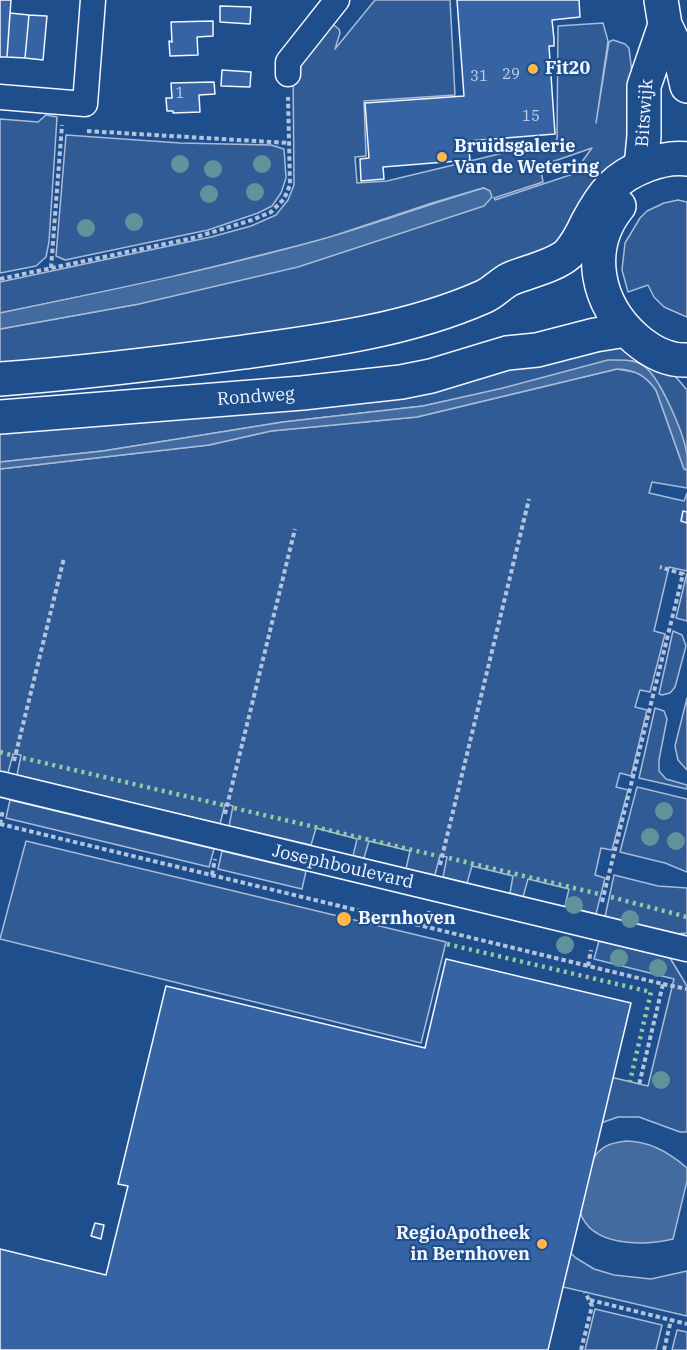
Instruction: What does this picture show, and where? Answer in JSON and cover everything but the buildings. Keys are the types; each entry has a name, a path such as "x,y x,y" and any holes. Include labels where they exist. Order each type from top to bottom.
{"main road":[{"name":"Bitswijk","path":"663,13 644,86 644,136 667,169"},
{"name":"Bitswijk","path":"663,13 681,56 687,86"},
{"path":"0,379 154,364 341,338 409,322 485,296 507,280 566,256 586,252 605,232 616,210 626,198 667,169"},
{"path":"586,252 601,289 619,321 654,352 686,358"},
{"name":"Rondweg","path":"0,417 373,386 431,376 507,352 537,350 594,335 619,321"}],"street":[{"path":"0,97 85,104 93,0"},
{"path":"288,74 288,62 337,0"},
{"name":"Josephboulevard","path":"4,785 687,949"}],"path":[{"path":"0,279 193,238 271,212 284,199 290,185 288,74"},
{"path":"51,268 64,102"},
{"path":"86,131 290,143"},
{"path":"426,927 529,499"},
{"path":"212,876 219,837 295,529"},
{"path":"64,558 4,785 0,824 687,989"},
{"path":"588,966 595,927 622,828 683,574 660,567"},
{"path":"639,1085 663,984"},
{"path":"581,1350 592,1306 585,1292"},
{"path":"590,1300 687,1324"},
{"path":"664,1350 671,1320"}],"shaded area":[{"path":"375,0 450,0 455,95 364,101 366,156 355,157 357,183 387,181 557,140 558,26 603,23 608,41 596,123 609,42 613,40 629,48 637,115 632,138 625,155 569,234 526,264 424,303 282,334 0,369 0,329 139,304 483,188 321,240 161,280 0,313 0,282 211,237 251,226 276,215 288,200 294,185 293,69 332,24 339,29 340,33 335,49","holes":["592,148 573,174 495,200 494,198 543,182 540,166"]},
{"path":"46,115 57,117 49,242 46,257 36,266 0,273 0,119 38,122"},
{"path":"66,135 180,143 271,145 284,149 286,178 281,193 272,206 258,213 208,230 65,260 56,256"},
{"path":"484,188 490,191 492,197 484,206 298,267 139,304 0,329 0,313 280,251"},
{"path":"678,200 687,202 687,317 664,307 654,297 648,285 628,292 622,270 625,243 640,218 647,211 664,203"},
{"path":"578,347 621,347 675,376 687,390 687,454 672,411 660,387 633,361 423,406 283,422 103,451 0,462 0,429 404,399"},
{"path":"608,360 641,364 656,379 682,434 687,456 687,470 684,469 656,390 639,374 617,369 417,417 271,431 209,445 0,469 0,462 103,451 283,422 423,406 503,388"},
{"name":"Bernhoven","path":"617,369 640,373 656,390 684,469 687,470 687,488 652,482 649,493 684,501 687,493 687,571 669,567 654,631 665,634 650,692 640,690 635,707 647,710 631,776 620,773 616,787 628,790 612,850 601,848 595,875 605,878 596,914 565,906 569,889 528,879 523,897 510,893 513,876 472,866 467,883 443,877 447,857 440,855 435,875 406,869 410,851 369,841 364,858 353,856 357,839 316,828 311,845 229,826 233,806 225,804 220,824 17,775 21,755 13,754 8,773 0,771 0,469 209,445 271,431 417,417"},
{"path":"687,573 687,621 676,618"},
{"path":"673,631 682,635 686,646 675,687 670,693 662,695 659,694"},
{"path":"687,698 687,770 678,760 675,746"},
{"path":"655,708 664,711 667,719 659,771 666,779 687,785 687,789 639,778"},
{"path":"637,787 687,799 687,872 665,863 620,852"},
{"path":"10,800 214,849 209,867 6,818"},
{"path":"26,841 446,942 421,1043 0,939"},
{"path":"222,851 306,871 302,889 218,869"},
{"path":"614,875 658,886 687,888 687,933 675,934 605,917"},
{"path":"599,941 670,958 687,986 687,1132 680,1132 639,1117 618,1117 598,1124 562,1245 576,1258 594,1269 614,1275 651,1279 687,1271 687,1316 457,1262 506,1052 648,1086 674,979 594,959"},
{"path":"626,1141 643,1143 659,1149 674,1157 687,1168 687,1181 673,1239 634,1243 607,1238 595,1232 580,1212 595,1156 606,1146"},
{"path":"595,1309 662,1325 656,1350 585,1350"},
{"path":"677,1330 687,1332 687,1350 672,1350"}],"hedge":[{"path":"0,752 11,755"},
{"path":"23,758 223,805"},
{"path":"234,808 438,856"},
{"path":"449,858 599,894"},
{"path":"611,897 687,917"},
{"path":"447,944 651,992 630,1081"}],"place":[{"name":"Fit20","path":"533,69"},
{"name":"Bruidsgalerie Van de Wetering","path":"442,157"},
{"name":"Bernhoven","path":"344,919"},
{"name":"RegioApotheek in Bernhoven","path":"542,1244"}]}
